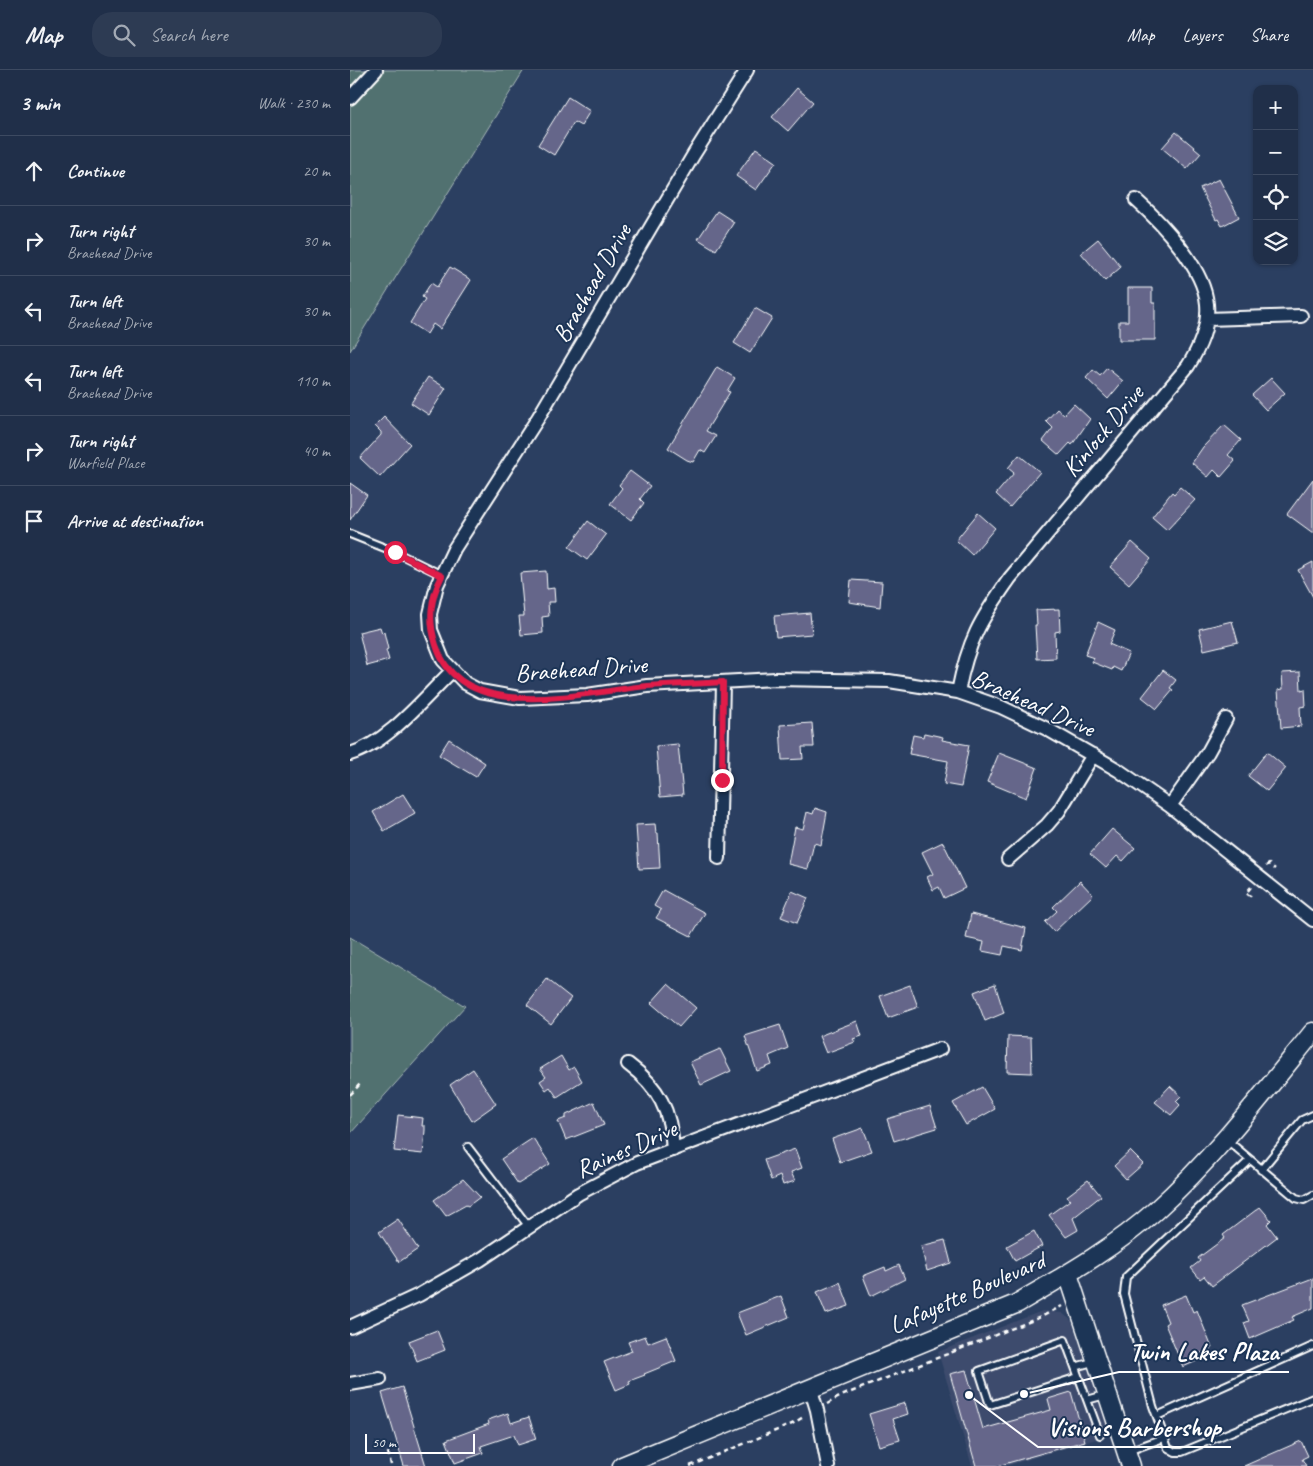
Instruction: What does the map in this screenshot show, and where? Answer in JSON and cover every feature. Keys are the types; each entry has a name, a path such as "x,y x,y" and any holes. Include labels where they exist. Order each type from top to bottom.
{"main road":[{"name":"Lafayette Boulevard","path":"622,1466 810,1387 1016,1304 1068,1274 1126,1235 1188,1180 1313,1032"},
{"path":"1068,1274 1129,1459"}],"street":[{"path":"350,98 376,70"},
{"name":"Braehead Drive","path":"747,70 680,178 538,418 470,522 442,576 432,602 431,630 437,648 452,671 465,683 480,691 520,698 587,695 647,686 826,678 889,681 958,692 1002,707 1093,755 1170,806 1313,920"},
{"name":"Kinlock Drive","path":"958,692 965,658 972,637 990,606 1010,578 1188,366 1198,350 1207,319 1208,303 1205,291 1192,265 1157,219 1136,200"},
{"path":"1207,319 1301,316"},
{"path":"350,754 373,744 388,734 452,671"},
{"path":"719,858 723,682"},
{"path":"1170,806 1208,752 1226,719"},
{"path":"1008,859 1047,825 1059,810 1093,755"},
{"name":"Raines Drive","path":"350,1327 419,1295 480,1260 604,1179 637,1162 940,1049"},
{"path":"628,1064 645,1077 661,1098 668,1116 673,1150"},
{"path":"350,1384 380,1379"},
{"path":"810,1387 817,1410 828,1466"}],"lane":[{"path":"350,534 395,552 442,576"},
{"path":"1261,1170 1302,1120 1313,1115"},
{"path":"1225,1138 1296,1198 1304,1200 1313,1195"},
{"path":"468,1147 530,1228"},
{"path":"1250,1160 1132,1269 1124,1284 1126,1303 1164,1438 1168,1448 1175,1452 1182,1452 1313,1398"},
{"path":"1078,1377 990,1405 979,1371 1065,1340 1100,1435"},
{"path":"1157,1416 1313,1346"},
{"path":"1075,1367 1097,1361"},
{"path":"1087,1400 1108,1394"},
{"path":"1129,1459 1164,1438"}],"path":[{"path":"350,1095 361,1083"},
{"path":"841,1396 958,1351 1053,1310"},
{"path":"690,1466 792,1424"},
{"path":"388,1452 391,1465"}],"shaded area":[{"path":"1042,1311 1062,1313 1072,1321 1110,1435 1006,1466 972,1466 938,1352"}],"green space":[{"path":"350,70 524,70 350,351"},
{"path":"350,937 465,1006 350,1134"}],"building":[{"path":"797,88 813,102 788,131 772,117"},
{"path":"568,97 590,111 581,126 574,122 554,155 538,145"},
{"path":"1176,132 1201,153 1187,169 1162,148"},
{"path":"756,148 776,162 756,190 736,176"},
{"path":"1219,179 1239,217 1222,226 1218,219 1216,220 1200,188"},
{"path":"717,211 734,222 716,250 698,239"},
{"path":"1098,239 1121,267 1105,281 1081,253"},
{"path":"450,267 471,280 440,329 433,324 427,334 410,323 425,299 422,297 431,283 437,287"},
{"path":"1128,288 1152,288 1152,303 1155,303 1155,340 1119,340 1119,321 1128,321"},
{"path":"755,308 772,318 750,353 734,343"},
{"path":"717,367 735,378 727,391 730,392 706,431 716,436 705,453 700,450 693,462 668,448"},
{"path":"1107,368 1123,381 1108,399 1086,378 1093,370 1100,376"},
{"path":"428,377 446,388 429,415 411,403"},
{"path":"1271,378 1285,393 1266,410 1252,395"},
{"path":"1074,404 1090,419 1072,445 1070,443 1059,455 1043,441 1053,428 1046,421 1057,409 1064,415"},
{"path":"384,417 410,444 380,477 360,458 381,435 381,432 375,426"},
{"path":"1224,425 1241,440 1228,455 1235,461 1221,477 1214,470 1208,477 1192,463 1203,447"},
{"path":"1019,455 1040,472 1010,507 996,494 1014,473 1008,468"},
{"path":"630,471 650,486 640,499 644,503 631,520 610,504 622,488 619,485"},
{"path":"1313,479 1313,533 1287,514"},
{"path":"350,483 367,495 350,520"},
{"path":"1180,487 1195,500 1167,530 1152,517 1172,492 1174,494"},
{"path":"978,513 995,528 972,555 956,540"},
{"path":"588,521 606,535 587,560 569,547"},
{"path":"1132,542 1151,559 1129,584 1110,567"},
{"path":"1313,562 1313,597 1298,570"},
{"path":"546,571 547,589 554,588 555,602 548,602 549,616 542,617 543,633 521,635 519,616 524,616 520,573"},
{"path":"851,580 882,582 880,607 849,602"},
{"path":"1059,609 1060,631 1055,632 1056,658 1037,659 1036,610"},
{"path":"810,613 812,634 776,637 774,616"},
{"path":"1232,621 1238,642 1204,650 1199,629"},
{"path":"1098,622 1115,630 1109,644 1129,653 1121,671 1113,667 1112,670 1092,662 1094,658 1085,655"},
{"path":"380,627 382,633 384,632 389,660 367,666 359,632"},
{"path":"1163,670 1176,680 1170,688 1173,690 1157,709 1142,697"},
{"path":"1300,672 1301,690 1305,689 1306,706 1300,707 1301,726 1281,728 1278,690 1283,689 1282,673"},
{"path":"812,723 814,747 802,747 803,759 782,760 780,725"},
{"path":"924,733 943,737 942,740 969,745 961,787 944,784 948,761 909,754 913,735 923,737"},
{"path":"449,739 485,763 476,777 439,755"},
{"path":"678,744 683,795 660,797 656,746"},
{"path":"1267,752 1286,768 1267,791 1248,776"},
{"path":"999,753 1037,768 1026,798 987,782"},
{"path":"403,794 415,813 384,831 373,812"},
{"path":"815,808 827,812 821,845 814,843 808,869 788,864 795,827 803,829 807,812 813,814"},
{"path":"655,824 656,833 658,833 660,868 639,869 636,825"},
{"path":"1112,829 1135,848 1123,861 1117,856 1106,868 1090,854"},
{"path":"943,842 965,888 944,898 939,887 933,890 927,877 933,874 922,852"},
{"path":"1080,881 1093,895 1054,932 1045,922 1057,911 1053,907"},
{"path":"663,890 705,913 691,936 656,918 661,910 654,906"},
{"path":"792,891 808,898 797,923 781,917"},
{"path":"971,914 1026,928 1022,950 1004,946 1002,955 982,951 984,942 966,938"},
{"path":"547,979 571,998 551,1024 527,1005"},
{"path":"668,984 696,1008 679,1027 651,1003"},
{"path":"995,984 1004,1013 985,1021 974,992"},
{"path":"910,985 918,1007 888,1018 880,996"},
{"path":"857,1021 862,1036 853,1039 855,1042 826,1053 819,1036"},
{"path":"780,1025 788,1048 769,1056 772,1065 757,1071 745,1036"},
{"path":"1008,1036 1031,1037 1032,1073 1007,1072"},
{"path":"720,1049 731,1071 701,1085 690,1062"},
{"path":"561,1056 569,1070 574,1067 582,1081 557,1097 550,1087 546,1090 540,1081 546,1077 540,1069"},
{"path":"473,1069 496,1104 472,1121 450,1085"},
{"path":"1170,1086 1181,1096 1176,1101 1180,1105 1171,1115 1155,1102"},
{"path":"982,1087 995,1109 966,1125 953,1103"},
{"path":"594,1102 604,1125 566,1140 558,1121 566,1118 566,1115"},
{"path":"930,1106 937,1128 894,1141 887,1119"},
{"path":"398,1115 423,1118 422,1126 425,1126 425,1130 423,1154 394,1151"},
{"path":"863,1128 872,1151 840,1162 832,1139"},
{"path":"533,1138 550,1164 518,1184 501,1159"},
{"path":"795,1149 802,1168 791,1172 795,1181 783,1185 780,1176 771,1180 764,1160"},
{"path":"1130,1151 1143,1164 1126,1179 1114,1166"},
{"path":"463,1179 480,1197 468,1206 466,1205 446,1216 434,1200"},
{"path":"1088,1180 1101,1196 1073,1218 1078,1230 1066,1237 1049,1215 1070,1200 1067,1196"},
{"path":"1260,1207 1271,1220 1267,1224 1277,1237 1212,1286 1204,1276 1200,1279 1191,1268 1200,1261 1198,1258 1225,1238 1223,1235"},
{"path":"398,1219 418,1249 399,1262 379,1232"},
{"path":"1034,1231 1042,1246 1015,1261 1007,1246"},
{"path":"945,1240 951,1263 927,1271 921,1246"},
{"path":"899,1265 905,1279 871,1296 863,1276 885,1267 886,1271"},
{"path":"1313,1278 1313,1308 1292,1317 1294,1320 1250,1339 1244,1323 1249,1321 1242,1305"},
{"path":"840,1282 849,1306 826,1314 817,1292"},
{"path":"1186,1295 1193,1312 1197,1310 1212,1348 1197,1355 1199,1360 1183,1367 1165,1324 1168,1322 1161,1305"},
{"path":"781,1296 789,1317 746,1335 737,1313"},
{"path":"437,1330 445,1350 417,1361 409,1341"},
{"path":"645,1336 648,1343 666,1336 676,1361 629,1381 630,1384 616,1390 604,1362 632,1351 628,1342"},
{"path":"966,1370 983,1429 1051,1410 1048,1399 1071,1392 1085,1441 997,1466 976,1466 950,1374"},
{"path":"402,1387 426,1466 404,1466 382,1393"},
{"path":"905,1403 908,1414 893,1419 900,1440 879,1446 869,1414"},
{"path":"508,1413 511,1423 529,1417 536,1439 518,1445 514,1435 481,1446 483,1453 455,1463 446,1440 489,1424 488,1420"},
{"path":"1301,1441 1308,1456 1302,1459 1306,1466 1244,1466"}],"place":[{"name":"Twin Lakes Plaza","path":"1024,1394"},
{"name":"Visions Barbershop","path":"969,1395"}],"route":[{"path":"395,552 442,576 432,602 430,614 431,630 443,660 465,683 480,691 520,698 587,695 647,686 723,682 722,780"}]}
